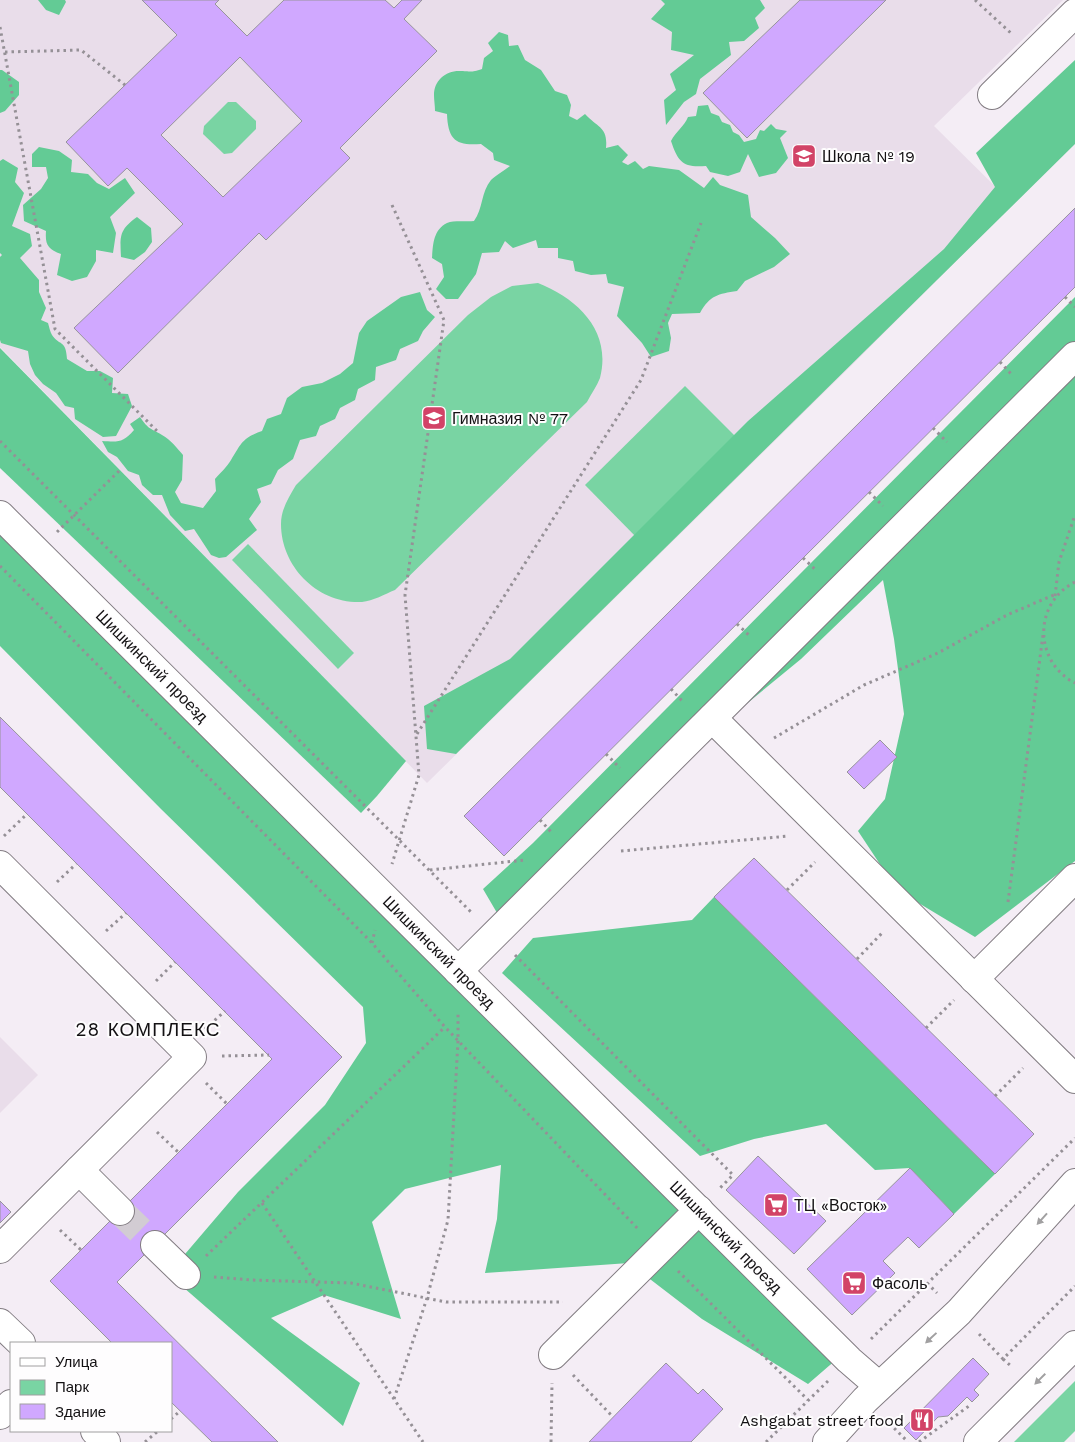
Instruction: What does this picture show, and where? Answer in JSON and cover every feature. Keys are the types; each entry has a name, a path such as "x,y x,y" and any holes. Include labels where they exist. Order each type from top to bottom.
{"street":[{"path":"992,95 1075,13"},
{"path":"458,971 1075,356"},
{"name":"Шишкинский проезд","path":"0,515 849,1360 879,1386"},
{"path":"712,718 1075,1079"},
{"path":"0,865 192,1057 0,1249"},
{"path":"974,979 1075,878"},
{"path":"80,1170 120,1211"},
{"path":"827,1442 879,1386 959,1312 1075,1183"},
{"path":"553,1355 699,1210"},
{"path":"155,1245 186,1275"},
{"path":"0,1323 20,1342"},
{"path":"978,1442 1075,1345"},
{"path":"0,1415 10,1405"},
{"path":"96,1432 106,1442"}],"path":[{"path":"975,0 1014,36"},
{"path":"0,27 55,329 159,433"},
{"path":"5,52 81,50 125,84"},
{"path":"392,205 444,320 405,596 419,774 400,840"},
{"path":"416,736 641,380 701,224"},
{"path":"1065,297 1075,307"},
{"path":"0,441 733,1175 719,1189"},
{"path":"75,515 121,469"},
{"path":"1008,902 1046,616 1056,594 1059,562 1075,516"},
{"path":"0,566 372,943 445,1027 658,1251 808,1400"},
{"path":"1054,598 1067,586 1075,582"},
{"path":"748,753 864,685 938,653 1007,615 1056,594"},
{"path":"1043,635 1047,653 1057,669 1075,683"},
{"path":"0,839 27,814"},
{"path":"574,856 831,836"},
{"path":"787,890 831,836"},
{"path":"430,870 526,860"},
{"path":"857,959 905,910"},
{"path":"926,1028 974,979"},
{"path":"186,1275 445,1027"},
{"path":"394,1399 427,1298 448,1220 458,1041"},
{"path":"996,1096 1043,1048"},
{"path":"192,1057 269,1055"},
{"path":"768,1441 1075,1138"},
{"path":"262,1203 423,1442"},
{"path":"186,1275 251,1280 352,1283 446,1302 553,1303 610,1299"},
{"path":"1016,1345 1075,1286"},
{"path":"553,1355 613,1417"},
{"path":"551,1442 553,1355"},
{"path":"919,1442 970,1406"},
{"path":"172,1417 180,1411"},
{"path":"145,1442 157,1432"},
{"path":"903,1436 908,1442"}],"shaded area":[{"name":"Гимназия № 77","path":"0,0 1063,0 934,126 1013,204 427,783 0,347"},
{"path":"0,1037 38,1075 0,1113"}],"green space":[{"path":"38,0 65,0 66,2 59,15 46,10"},
{"path":"661,0 760,0 765,8 755,18 759,28 744,41 729,42 731,55 700,79 696,94 684,102 666,125 664,100 676,90 670,74 694,55 671,50 672,32 651,19 665,4"},
{"path":"499,32 508,35 509,46 518,45 525,60 541,70 555,91 567,95 571,105 569,116 577,120 585,114 604,132 606,148 618,145 628,155 622,162 628,165 635,161 643,169 649,166 679,170 704,188 713,177 720,185 748,195 751,217 790,254 774,267 745,281 737,291 715,296 707,302 700,313 672,314 668,323 671,338 669,351 651,357 642,343 617,316 624,287 608,283 606,274 591,275 575,271 573,261 558,258 558,248 538,248 536,240 513,248 505,241 499,252 482,253 476,274 458,299 446,299 436,289 444,277 442,264 432,258 436,234 447,223 474,221 491,180 510,166 494,160 493,153 481,144 465,144 455,140 449,130 447,114 435,111 434,90 438,81 449,73 482,69 484,58 493,51 488,43"},
{"path":"1075,60 1075,144 456,754 427,749 424,706 510,659 748,421 944,249 995,187 976,153"},
{"path":"0,70 19,82 19,95 5,111 0,113"},
{"path":"228,102 236,102 256,121 256,129 232,153 224,154 203,134 204,126"},
{"path":"708,105 711,113 719,116 722,122 730,125 733,132 739,135 744,142 756,139 760,130 764,131 771,124 776,129 787,131 780,138 788,158 776,173 759,177 748,154 740,172 728,176 710,172 706,166 687,165 679,159 671,141 688,117 696,116 698,106"},
{"path":"39,147 59,151 72,160 71,172 88,174 97,183 109,189 125,178 135,193 110,217 116,233 113,253 96,250 96,261 87,277 72,281 57,275 61,254 48,246 46,231 24,221 23,205 41,189 48,178 46,167 32,167 32,154"},
{"path":"3,159 18,168 15,182 24,193 12,226 30,234 32,246 20,258 39,280 39,292 46,308 41,320 48,323 52,335 64,346 67,359 87,371 100,371 113,378 112,393 128,394 132,406 116,436 103,437 75,419 74,408 65,406 56,393 43,384 35,375 30,364 28,351 1,343 0,161"},
{"path":"137,217 151,228 152,242 145,252 134,260 121,257 121,239 124,230"},
{"path":"538,283 566,298 578,308 596,332 601,346 600,378 587,402 395,590 375,599 362,602 346,601 331,597 317,590 295,568 287,555 283,540 282,513 296,485 468,315 491,297 512,286"},
{"path":"420,292 427,310 435,317 423,331 418,341 400,349 396,360 376,367 375,380 358,389 355,400 340,408 335,419 320,426 316,436 300,440 293,459 278,470 271,484 257,489 261,502 249,519 257,530 226,557 219,558 211,555 194,529 185,531 170,515 162,495 153,495 142,485 139,475 128,471 117,457 108,452 102,441 116,441 127,437 134,430 130,424 140,417 147,426 165,437 183,455 182,480 175,492 181,503 203,508 216,491 215,479 228,465 240,446 250,436 262,431 267,419 281,414 287,398 302,387 322,383 340,374 353,363 359,333 367,321 401,297"},
{"path":"1075,297 1075,861 975,937 897,890 858,831 885,799 904,714 894,639 883,580 801,659 688,752 500,918 483,889 533,843"},
{"path":"0,348 406,761 361,813 0,468"},
{"path":"685,386 740,441 640,541 585,485"},
{"path":"0,531 852,1346 808,1384 702,1319 629,1263 485,1273 497,1219 501,1165 405,1189 372,1222 401,1319 324,1295 271,1318 360,1383 343,1426 168,1274 238,1192 325,1105 366,1043 363,1007 161,809 0,646"},
{"path":"248,544 354,653 338,669 232,560"},
{"path":"714,897 995,1174 954,1214 910,1168 875,1170 826,1124 754,1139 700,1156 502,973 533,938 692,920"},
{"path":"1075,1381 1075,1431 1064,1442 1014,1442"}],"building":[{"path":"142,0 219,0 215,4 247,36 284,0 385,0 394,8 402,0 422,0 404,19 437,51 340,148 350,158 266,240 259,233 118,373 74,328 183,224 127,168 108,186 66,142 177,35","holes":["240,57 302,121 223,197 161,135"]},
{"path":"800,0 886,0 747,138 703,93"},
{"path":"1075,208 1075,287 504,856 464,816"},
{"path":"0,717 342,1057 117,1282 278,1442 212,1442 172,1403 172,1342 111,1342 50,1281 272,1059 0,787"},
{"path":"880,740 897,757 864,789 847,772"},
{"path":"754,858 1034,1134 995,1174 714,897"},
{"name":"ТЦ «Восток»","path":"758,1156 826,1221 794,1254 726,1190"},
{"path":"910,1168 954,1214 919,1248 908,1237 883,1261 895,1273 852,1315 807,1269"},
{"path":"0,1201 11,1212 0,1223"},
{"path":"973,1358 989,1374 974,1390 979,1395 972,1402 967,1397 948,1416 938,1417 916,1440 904,1428"},
{"path":"666,1363 698,1394 703,1389 723,1409 691,1442 589,1442"}],"tunnel":[{"path":"120,1211 155,1245"}],"place":[{"name":"Школа № 19","path":"804,156"},
{"name":"Гимназия № 77","path":"434,418"},
{"name":"ТЦ «Восток»","path":"776,1205"},
{"name":"Фасоль","path":"854,1283"},
{"name":"Ashgabat street food","path":"922,1420"}],"district":[{"name":"28 КОМПЛЕКС","path":"148,1029"}]}
